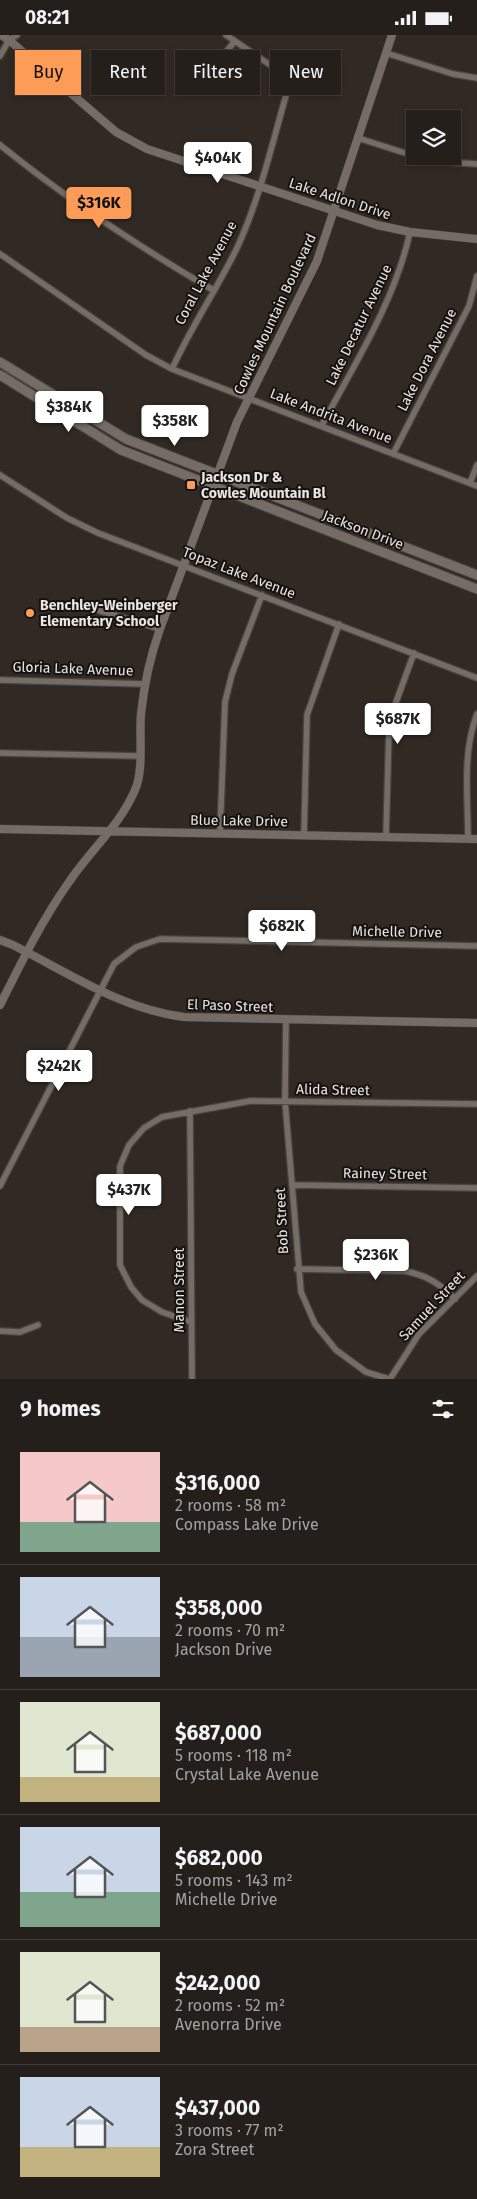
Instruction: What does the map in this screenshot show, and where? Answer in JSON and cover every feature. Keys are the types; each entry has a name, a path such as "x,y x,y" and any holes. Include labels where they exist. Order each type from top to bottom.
{"main road":[{"name":"Jackson Drive","path":"0,362 126,439 216,476 477,575"},
{"name":"Jackson Drive","path":"0,375 121,450 477,589"}],"street":[{"name":"Lake Adlon Drive","path":"0,35 9,40 116,132 147,149 377,225 410,232 477,239"},
{"path":"0,56 9,40 16,35"},
{"path":"226,35 234,41 227,50"},
{"name":"Cowles Mountain Boulevard","path":"0,1005 27,952 69,882 95,848 113,831 136,788 145,684 150,657 216,476 249,398 317,261 392,35"},
{"name":"Coral Lake Avenue","path":"172,369 186,338 237,248 261,186 287,92 288,81 282,73 234,41"},
{"path":"386,53 452,74 477,77"},
{"path":"358,138 430,161 477,164"},
{"path":"0,145 34,173 155,256 213,291"},
{"name":"Lake Decatur Avenue","path":"322,425 388,299 402,268 410,232"},
{"name":"Lake Andrita Avenue","path":"0,255 146,355 172,369 477,486"},
{"name":"Lake Dora Avenue","path":"393,453 469,306 477,276"},
{"path":"470,483 477,465"},
{"name":"Topaz Lake Avenue","path":"0,475 77,523 477,678"},
{"path":"220,833 225,702 232,674 262,595"},
{"path":"94,609 160,629"},
{"path":"304,835 307,715 339,624"},
{"path":"386,836 389,729 394,705 414,653"},
{"name":"Gloria Lake Avenue","path":"0,680 145,684"},
{"path":"468,839 468,750 470,734 477,714"},
{"path":"0,753 140,756"},
{"name":"Blue Lake Drive","path":"0,829 477,839"},
{"name":"Michelle Drive","path":"0,1186 114,964 124,955 144,943 160,939 477,946"},
{"name":"El Paso Street","path":"0,940 135,1007 172,1016 477,1023"},
{"name":"Bob Street","path":"286,1019 285,1101 293,1185 297,1269 305,1303 315,1324 328,1342 358,1367 390,1379"},
{"name":"Alida Street","path":"191,1322 148,1305 136,1294 126,1280 119,1256 118,1183 122,1159 138,1133 162,1117 250,1101 477,1104"},
{"name":"Manon Street","path":"190,1111 192,1379"},
{"name":"Rainey Street","path":"293,1185 477,1188"},
{"path":"297,1269 405,1271 420,1273 443,1287 455,1299"},
{"name":"Samuel Street","path":"390,1379 419,1334 477,1276"},
{"path":"0,1331 20,1332 38,1325"}],"place":[{"name":"Jackson Dr & Cowles Mountain Bl","path":"191,485"},
{"name":"Benchley-Weinberger Elementary School","path":"30,613"}]}
